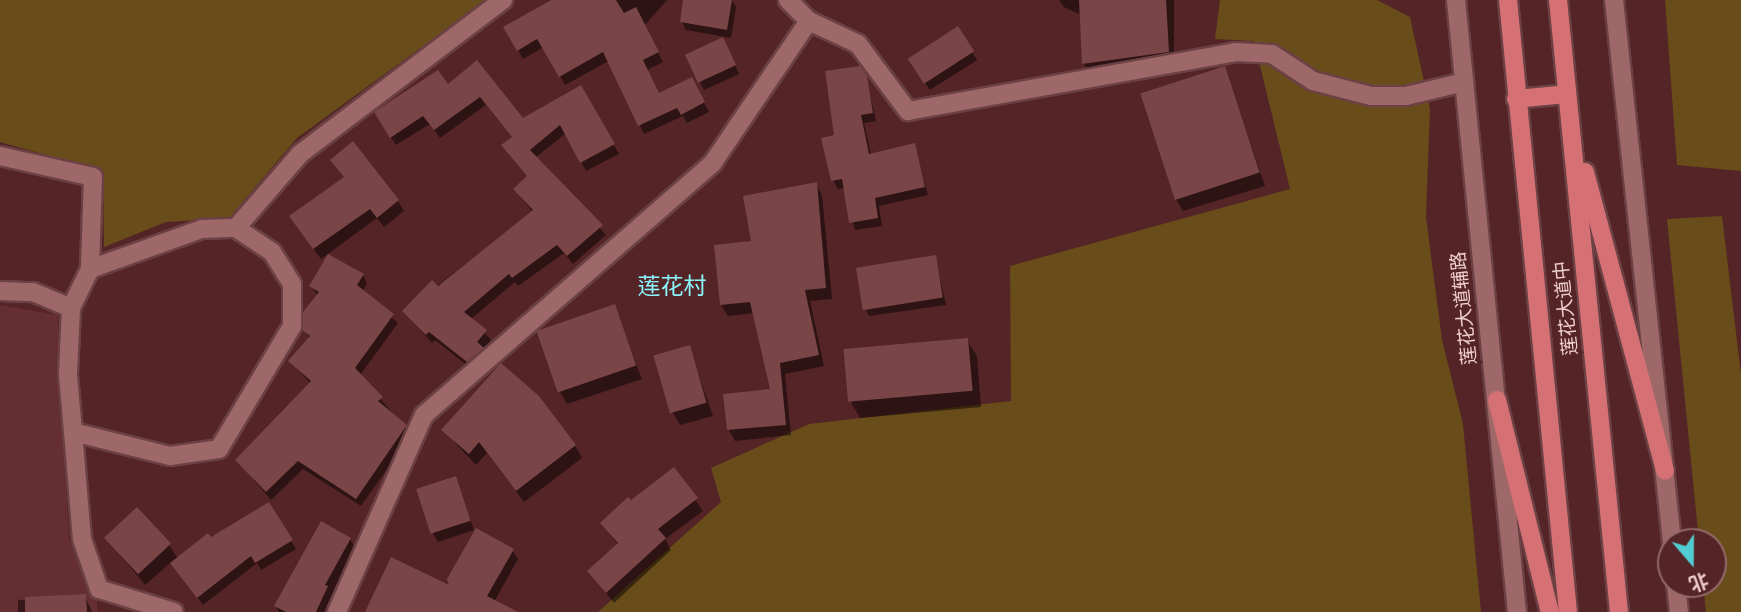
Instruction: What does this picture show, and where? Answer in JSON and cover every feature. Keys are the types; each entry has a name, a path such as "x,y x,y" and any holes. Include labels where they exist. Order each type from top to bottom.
{"main road":[{"name":"莲花大道中","path":"1508,0 1568,612"},
{"name":"莲花大道中","path":"1558,0 1619,612"},
{"path":"1516,99 1567,94"},
{"path":"1572,121 1665,470"},
{"path":"1497,400 1550,612"}],"street":[{"path":"236,228 300,154 503,0"},
{"path":"788,0 809,21 858,44 908,111 1236,52 1272,54 1313,81 1371,96 1406,96 1464,82"},
{"name":"莲花大道辅路","path":"1456,0 1517,612"},
{"path":"1614,0 1671,528"},
{"path":"337,612 424,415 712,164 809,21"},
{"path":"0,156 93,177 90,269 71,308 73,432 82,538 99,589 174,612"},
{"path":"73,432 170,456 219,449 292,326 292,284 272,252 236,228 202,229 90,269"},
{"path":"0,291 33,292 71,308"}],"shaded area":[{"path":"0,0 486,0 297,138 229,218 166,222 104,247 103,171 0,142"},
{"path":"1220,0 1377,0 1410,17 1430,109 1426,217 1442,340 1463,424 1481,612 598,612 721,502 711,468 809,424 1011,401 1010,266 1290,189 1254,41 1215,39"},
{"path":"1665,0 1741,0 1741,171 1677,165"},
{"path":"1722,216 1741,374 1741,612 1706,612 1704,598 1727,598 1727,528 1698,528 1667,219"},
{"path":"0,305 58,315 69,538 97,599 97,612 0,612"}],"building":[{"path":"551,0 616,0 624,13 636,7 659,52 643,60 659,93 692,77 705,102 681,115 677,108 638,126 603,52 559,77 537,39 517,51 503,27"},
{"path":"683,0 732,0 727,30 680,22"},
{"path":"1079,0 1166,0 1169,52 1082,64"},
{"path":"958,26 974,51 924,84 908,59"},
{"path":"723,37 736,65 698,83 685,55"},
{"path":"477,60 523,118 581,85 615,144 580,163 560,125 530,150 603,225 567,256 557,245 512,278 509,274 464,312 487,330 477,342 484,348 467,362 429,332 426,335 402,311 432,280 438,286 533,210 513,189 527,176 501,145 512,137 480,97 434,130 423,116 390,138 374,112 438,70 448,84"},
{"path":"860,66 867,76 873,113 861,115 869,154 915,143 925,187 875,198 878,218 849,223 842,179 831,181 821,138 834,135 825,71"},
{"path":"1225,66 1260,173 1175,200 1140,94"},
{"path":"353,141 399,200 377,218 370,209 313,249 289,216 344,177 330,160"},
{"path":"817,182 826,288 805,290 819,355 780,363 786,425 727,430 723,394 770,389 750,302 720,305 714,245 751,241 743,196"},
{"path":"328,254 364,274 357,285 394,314 355,368 383,397 378,401 407,425 356,499 298,461 266,492 235,460 311,381 288,361 310,336 302,330 303,312 319,292 309,286"},
{"path":"936,255 943,297 863,310 856,268"},
{"path":"615,304 636,365 558,392 537,331"},
{"path":"968,338 973,391 848,402 843,349"},
{"path":"690,345 707,403 670,413 653,355"},
{"path":"501,363 539,396 576,445 516,491 479,442 469,454 441,430"},
{"path":"674,467 698,498 658,529 666,538 606,593 587,571 618,543 600,523 628,497 631,500"},
{"path":"456,476 471,521 431,534 416,489"},
{"path":"269,502 293,540 255,563 251,556 197,598 170,563 208,533 211,537"},
{"path":"137,507 171,544 138,574 104,538"},
{"path":"321,521 351,538 325,585 328,586 316,612 286,612 274,606"},
{"path":"476,528 514,549 487,596 518,612 365,612 391,557 449,585 447,579"},
{"path":"86,594 87,612 25,612 25,597"}],"district":[{"name":"莲花村","path":"672,289"}]}
